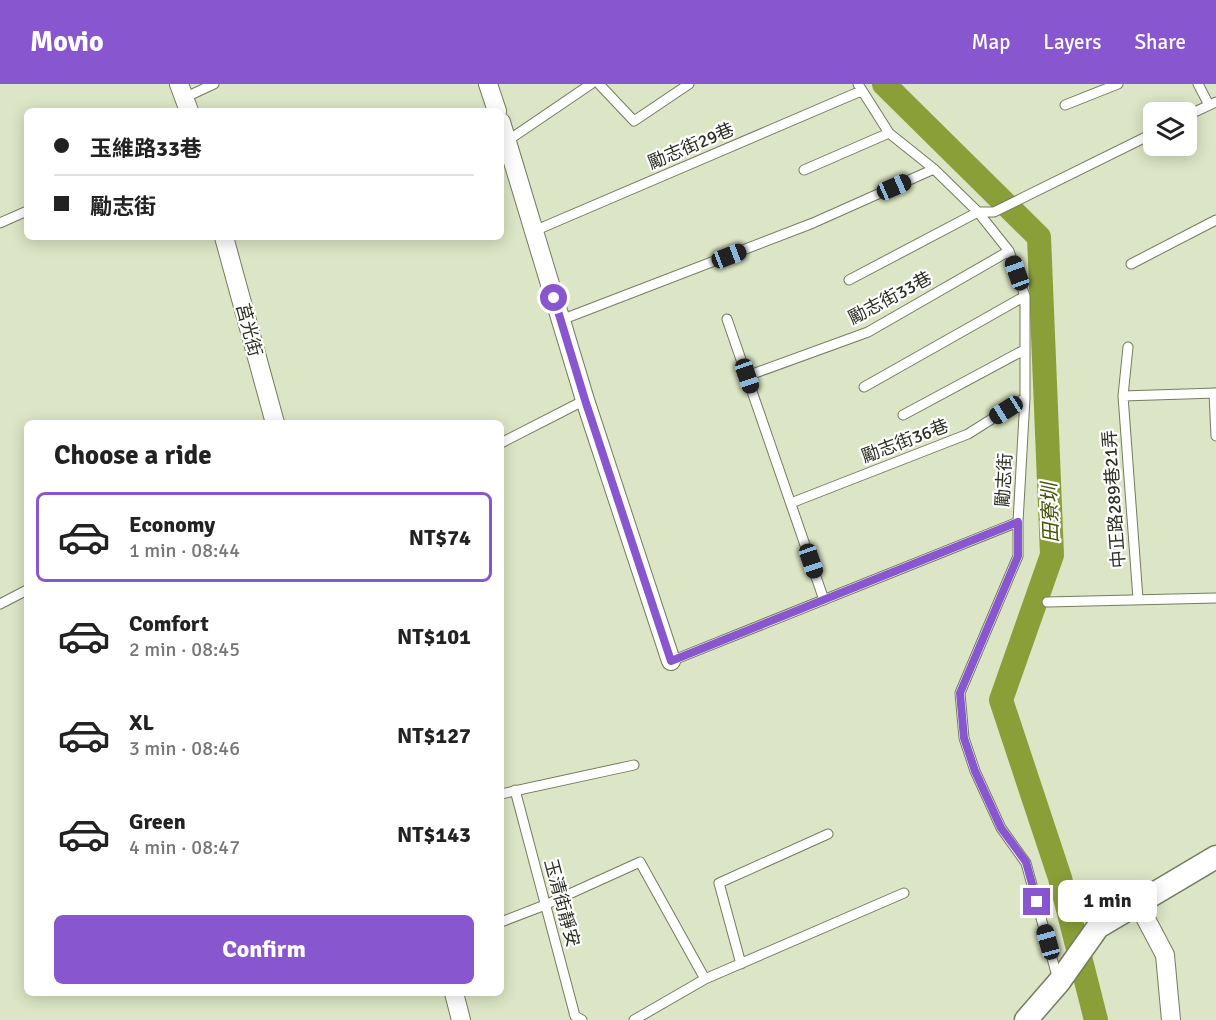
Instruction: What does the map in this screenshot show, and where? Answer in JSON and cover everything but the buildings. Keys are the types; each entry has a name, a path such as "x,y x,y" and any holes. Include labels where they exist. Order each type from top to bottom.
{"street":[{"path":"488,84 496,108"},
{"path":"504,132 585,400 671,661"},
{"name":"莒光街","path":"225,240 274,420"},
{"path":"1026,1020 1059,982 1098,927 1216,857"},
{"path":"1137,902 1166,955 1171,1020"},
{"path":"455,996 461,1020"}],"lane":[{"path":"184,98 214,84"},
{"path":"507,141 591,84"},
{"path":"599,84 634,120 689,84"},
{"path":"1065,105 1118,84"},
{"path":"1197,111 1213,104 1198,84"},
{"name":"勵志街","path":"860,87 889,133 934,169 978,212 1009,251 1025,296 1025,398 1018,556 960,693 964,738 975,771 1001,828 1026,862 1059,982"},
{"name":"勵志街29巷","path":"534,231 860,87"},
{"path":"804,170 889,133"},
{"path":"849,280 978,212 994,212 1143,138"},
{"path":"561,320 813,223 934,169"},
{"path":"0,223 24,212"},
{"path":"1131,264 1216,220"},
{"name":"勵志街33巷","path":"747,376 868,332 1009,251"},
{"path":"864,387 1025,296"},
{"path":"727,319 824,600"},
{"name":"中正路289巷21弄","path":"1128,347 1123,396 1138,599"},
{"path":"903,415 1024,350"},
{"path":"1123,396 1215,393 1216,436"},
{"name":"勵志街36巷","path":"791,503 968,434 1025,398"},
{"path":"504,441 585,400"},
{"path":"671,661 1018,522"},
{"path":"0,604 24,592"},
{"path":"1047,602 1216,598"},
{"path":"504,793 634,765"},
{"name":"玉清街靜安","path":"515,790 575,1016 582,1020"},
{"path":"741,963 719,882 828,834"},
{"path":"504,921 640,862 705,979"},
{"path":"634,1020 705,979 904,894"}],"waterway":[{"name":"田寮圳","path":"884,84 1039,237 1052,555 1001,700 1060,878 1096,1020"}],"route":[{"path":"554,298 671,661 1018,522 1018,556 960,693 964,738 975,771 1001,828 1026,862 1037,902"}]}
